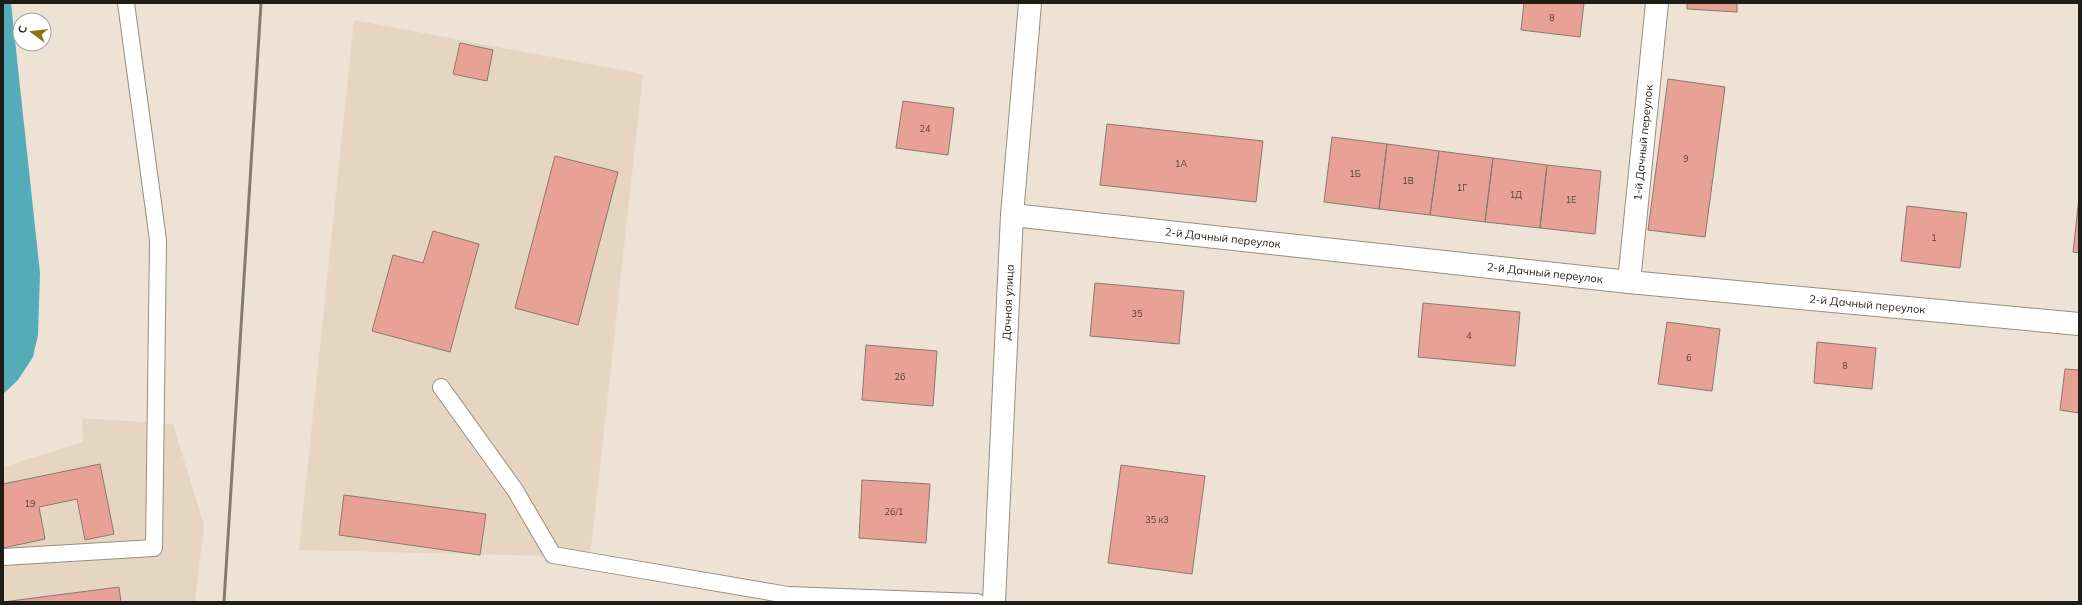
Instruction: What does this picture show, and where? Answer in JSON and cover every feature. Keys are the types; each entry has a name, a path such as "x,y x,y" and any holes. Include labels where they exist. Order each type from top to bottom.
{"street":[{"name":"Дачная улица","path":"994,602 1012,215 1030,3"},
{"name":"1-й Дачный переулок","path":"1629,282 1657,3"},
{"name":"2-й Дачный переулок","path":"1012,215 1629,282 2079,324"}],"lane":[{"path":"3,557 154,548 158,240 126,3"},
{"path":"441,387 515,490 553,555 788,598 977,602"}],"shaded area":[{"path":"354,20 643,74 590,557 299,550"},
{"path":"82,418 173,424 204,525 195,602 3,602 3,467 83,442"}],"water":[{"path":"3,3 11,3 12,52 16,52 40,273 38,335 33,357 18,380 3,394"}],"building":[{"path":"1524,3 1584,3 1580,37 1521,30"},
{"path":"1687,3 1737,3 1737,12 1687,9"},
{"path":"460,43 493,50 487,81 453,74"},
{"path":"1668,79 1725,87 1705,237 1648,230"},
{"path":"903,101 954,108 948,155 896,148"},
{"path":"1107,124 1263,141 1256,202 1100,185"},
{"path":"1332,137 1387,144 1379,209 1324,202"},
{"path":"1387,144 1439,151 1430,215 1379,209"},
{"path":"1439,151 1493,158 1485,222 1430,215"},
{"path":"555,156 618,172 578,325 515,308"},
{"path":"1493,158 1547,165 1540,228 1485,222"},
{"path":"1547,165 1601,171 1595,234 1540,228"},
{"path":"2079,198 2079,253 2073,252"},
{"path":"1907,206 1967,213 1960,268 1901,261"},
{"path":"433,231 479,244 450,352 372,331 393,255 423,263"},
{"path":"1095,283 1184,291 1179,344 1090,336"},
{"path":"1423,303 1520,312 1515,366 1418,357"},
{"path":"1667,322 1720,329 1712,391 1658,384"},
{"path":"1817,342 1876,348 1872,389 1814,383"},
{"path":"866,345 937,351 933,406 862,400"},
{"path":"2065,369 2079,370 2079,413 2060,410"},
{"path":"100,464 114,534 85,540 77,499 39,507 45,539 3,548 3,484"},
{"path":"1121,465 1205,476 1192,574 1108,563"},
{"path":"862,480 930,484 926,543 859,538"},
{"path":"344,495 486,514 480,555 339,535"},
{"path":"119,587 121,602 3,602"}],"railway":[{"path":"224,602 261,3"}]}
